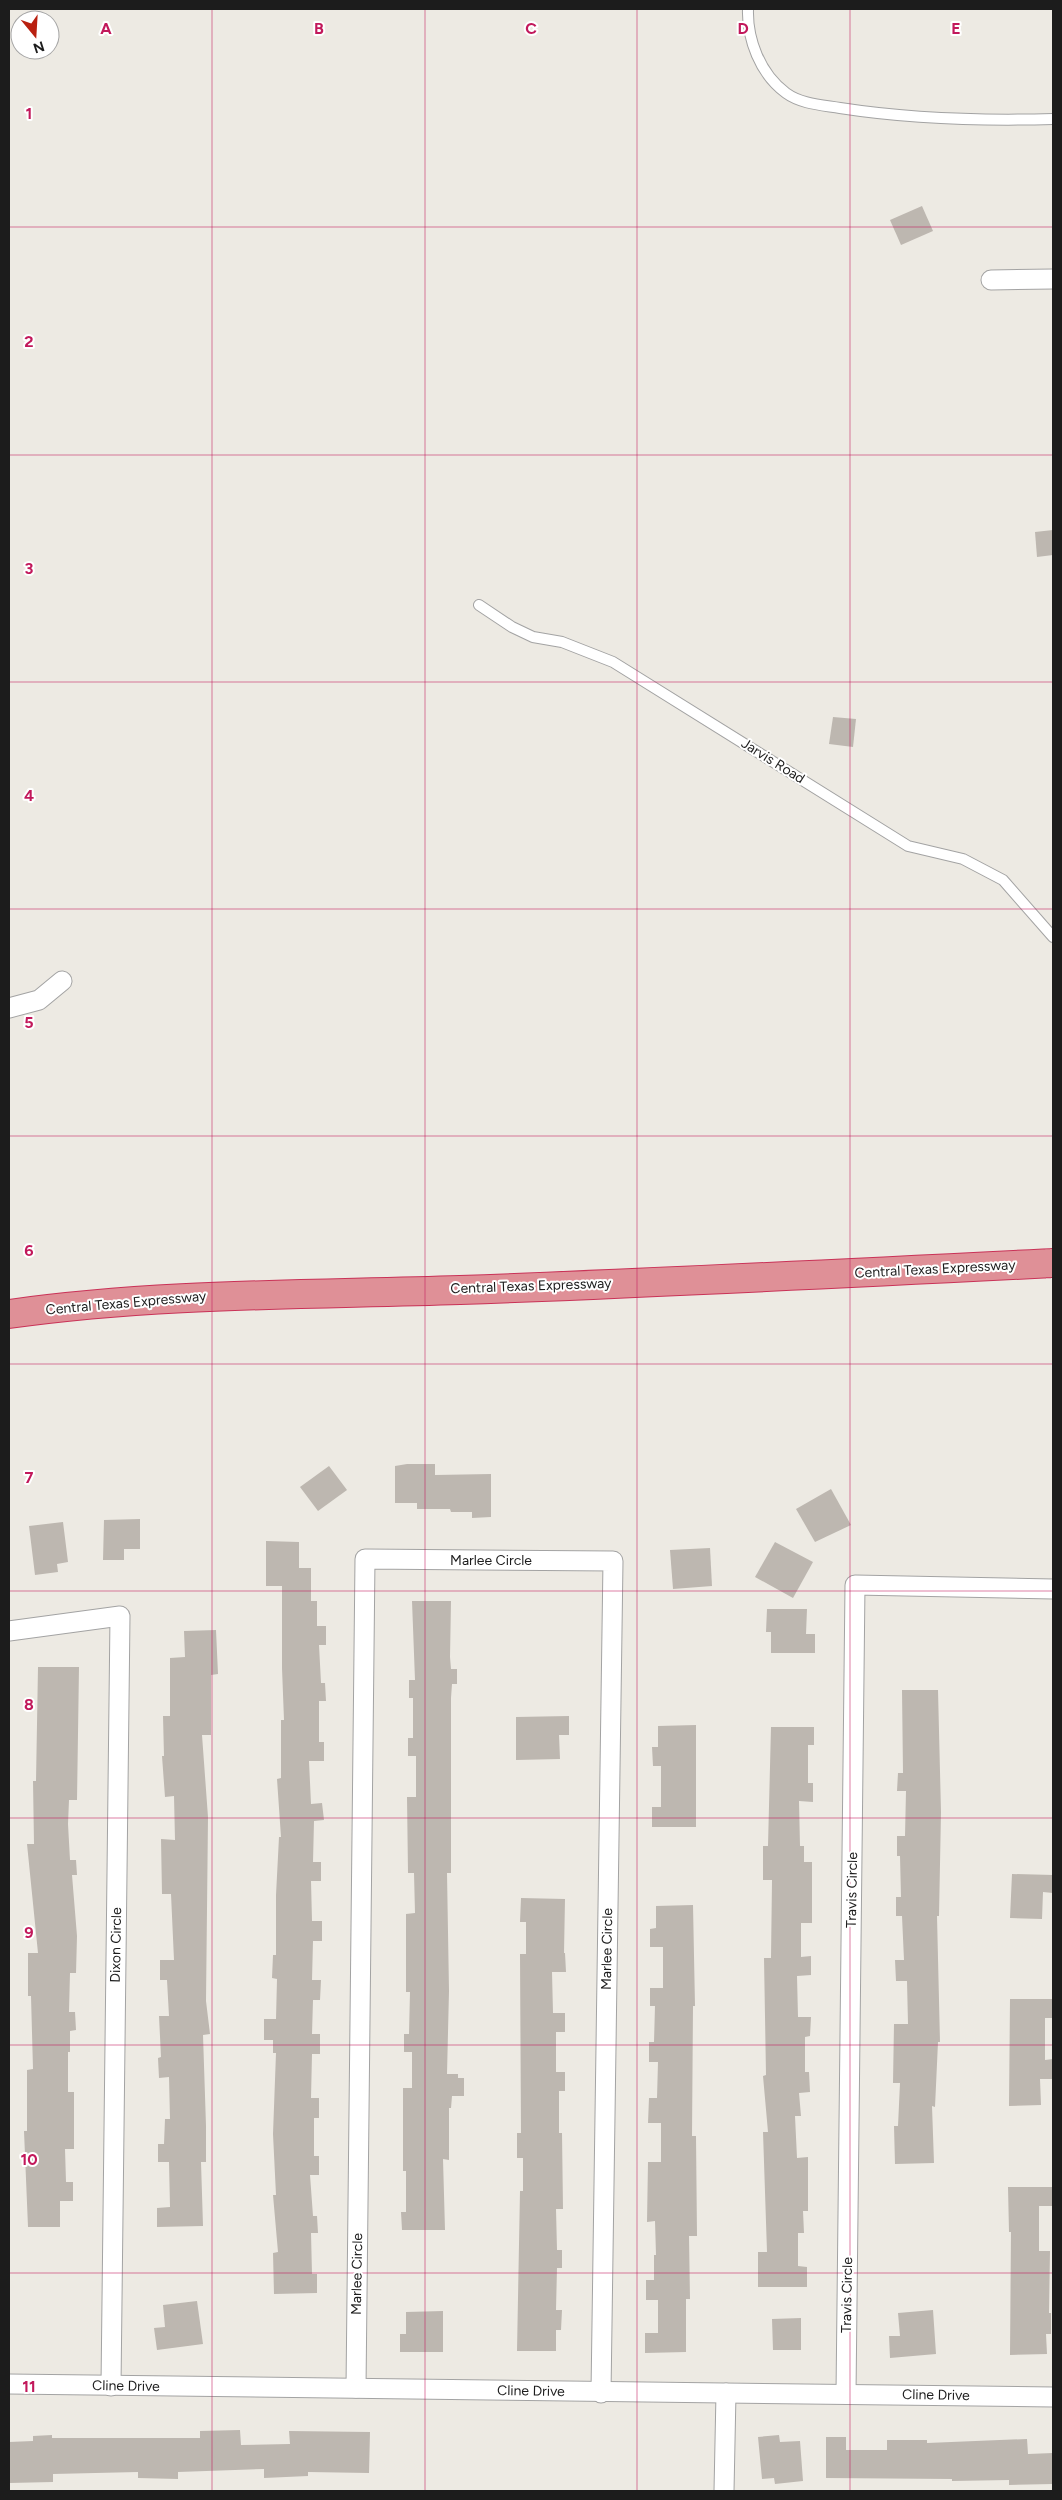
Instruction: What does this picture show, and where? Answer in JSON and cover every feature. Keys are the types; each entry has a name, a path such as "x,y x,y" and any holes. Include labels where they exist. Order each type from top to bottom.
{"highway":[{"name":"Central Texas Expressway","path":"9,1314 86,1304 166,1298 489,1288 1053,1263"}],"street":[{"path":"991,280 1053,279"},
{"path":"9,1008 40,1000 62,981"},
{"name":"Marlee Circle","path":"356,2388 366,1559 612,1561 601,2393"},
{"name":"Travis Circle","path":"846,2394 855,1585 1053,1589"},
{"name":"Dixon Circle","path":"9,1631 120,1616 111,2386"},
{"name":"Cline Drive","path":"9,2384 601,2393 1053,2396"},
{"path":"724,2491 726,2393"}],"lane":[{"path":"748,9 751,39 761,63 774,82 786,93 803,102 880,114 989,121 1053,119"},
{"name":"Jarvis Road","path":"479,604 512,627 533,638 562,642 614,662 908,846 963,859 1003,880 1053,936"}],"building":[{"path":"922,206 933,231 901,245 890,220"},
{"path":"1053,530 1053,555 1037,557 1035,532"},
{"path":"833,717 856,719 853,747 829,744"},
{"path":"435,1464 435,1475 491,1474 491,1517 472,1518 472,1512 451,1512 450,1509 417,1509 417,1503 395,1503 395,1466"},
{"path":"329,1466 347,1490 318,1511 300,1487"},
{"path":"831,1489 851,1525 815,1542 796,1509"},
{"path":"140,1519 140,1549 124,1549 124,1560 103,1560 104,1520"},
{"path":"63,1522 68,1562 57,1564 58,1572 35,1575 29,1526"},
{"path":"266,1541 299,1542 299,1568 311,1568 311,1601 317,1601 317,1626 326,1626 326,1645 319,1645 321,1683 325,1683 326,1701 319,1701 319,1742 324,1742 324,1761 309,1761 311,1804 322,1803 324,1820 314,1821 313,1862 321,1862 321,1881 311,1881 312,1921 322,1921 322,1941 313,1941 312,1980 321,1980 320,2000 313,2000 312,2034 320,2034 320,2054 312,2054 311,2098 319,2098 319,2118 314,2118 314,2156 319,2156 319,2175 310,2175 313,2216 317,2216 318,2233 311,2233 312,2274 317,2274 317,2293 274,2294 273,2253 278,2252 273,2195 276,2195 273,2134 276,2053 273,2053 273,2040 264,2040 264,2019 276,2019 277,1979 272,1978 273,1955 276,1955 276,1895 279,1837 281,1837 277,1779 281,1778 281,1720 284,1720 282,1586 266,1586"},
{"path":"775,1542 813,1562 793,1598 755,1577"},
{"path":"710,1548 712,1586 673,1589 670,1550"},
{"path":"412,1601 451,1601 451,1669 457,1669 457,1684 452,1684 451,1698 451,1873 447,1873 449,1991 447,2074 458,2074 458,2078 464,2078 464,2096 452,2096 451,2108 449,2108 449,2160 443,2159 445,2230 402,2230 401,2212 406,2212 406,2171 403,2171 403,2088 412,2088 412,2052 404,2052 404,2034 409,2034 410,1992 406,1992 406,1914 415,1913 414,1873 408,1873 407,1797 416,1797 416,1756 408,1756 408,1738 413,1738 413,1698 409,1698 409,1680 415,1680"},
{"path":"767,1609 807,1609 806,1634 815,1634 815,1653 771,1653 771,1632 766,1632"},
{"path":"216,1630 218,1674 211,1675 211,1735 202,1735 208,1817 206,2001 210,2034 203,2035 206,2162 201,2162 203,2226 157,2227 157,2208 170,2207 169,2162 158,2162 158,2144 164,2144 165,2119 170,2119 169,2077 159,2078 158,2058 161,2057 159,2016 169,2016 167,1980 160,1980 160,1960 174,1960 171,1894 162,1894 161,1839 175,1840 174,1796 165,1797 162,1756 164,1756 163,1716 170,1716 170,1658 185,1657 184,1631"},
{"path":"38,1667 79,1667 77,1800 69,1800 68,1824 70,1860 76,1860 77,1875 72,1875 77,1936 76,1973 70,1973 69,2012 75,2012 76,2030 70,2031 70,2052 68,2052 68,2092 74,2092 74,2149 65,2149 66,2182 73,2182 73,2201 60,2201 60,2227 28,2227 24,2131 27,2131 27,2070 33,2069 31,1996 28,1996 28,1953 38,1953 27,1844 34,1844 33,1781 36,1781"},
{"path":"902,1690 938,1690 941,1812 939,1916 937,1916 940,2042 938,2042 935,2107 932,2106 934,2163 895,2164 894,2126 898,2126 900,2083 893,2083 894,2024 908,2024 907,1981 896,1981 895,1960 904,1960 902,1916 896,1916 896,1897 901,1897 900,1856 897,1856 897,1836 905,1836 906,1791 897,1791 898,1773 903,1773"},
{"path":"569,1716 569,1735 559,1735 560,1759 516,1760 516,1717"},
{"path":"696,1725 696,1827 652,1827 652,1807 661,1807 661,1766 653,1766 652,1747 658,1747 658,1726"},
{"path":"771,1727 814,1727 814,1745 808,1745 808,1783 813,1783 813,1802 799,1801 800,1846 804,1846 804,1862 812,1862 812,1923 801,1923 801,1957 811,1956 811,1975 797,1976 798,2017 811,2017 810,2036 805,2037 805,2072 809,2072 810,2092 799,2093 801,2116 795,2116 797,2158 808,2157 808,2211 803,2211 804,2233 798,2233 798,2266 807,2267 807,2287 758,2287 758,2252 767,2252 763,2132 768,2132 763,2076 766,2075 764,1958 771,1958 772,1880 763,1880 763,1846 768,1846"},
{"path":"1012,1874 1053,1875 1053,1893 1043,1892 1042,1919 1010,1918"},
{"path":"521,1898 565,1899 564,1953 566,1972 552,1972 553,2013 565,2013 565,2032 556,2032 556,2072 565,2072 565,2091 559,2091 559,2133 562,2133 563,2209 556,2209 557,2250 562,2250 562,2268 557,2268 556,2310 562,2310 561,2330 556,2330 556,2351 517,2351 520,2191 523,2191 523,2158 517,2158 517,2133 521,2133 520,1954 526,1954 526,1922 520,1922"},
{"path":"693,1905 695,2006 693,2006 692,2136 696,2136 697,2236 689,2236 690,2299 686,2299 686,2352 645,2353 645,2333 658,2333 658,2300 646,2300 646,2280 654,2280 654,2255 656,2255 655,2221 647,2222 648,2162 661,2162 661,2123 648,2123 649,2098 657,2098 658,2062 649,2062 649,2042 654,2042 655,2006 650,2006 650,1988 663,1988 663,1947 650,1947 650,1929 656,1928 656,1906"},
{"path":"1010,1999 1053,1999 1053,2018 1045,2018 1045,2060 1053,2059 1053,2079 1040,2079 1041,2105 1009,2106"},
{"path":"1008,2187 1053,2187 1053,2206 1039,2206 1039,2251 1050,2251 1049,2313 1051,2313 1051,2334 1046,2334 1047,2354 1010,2355 1011,2232 1009,2232"},
{"path":"197,2301 203,2344 157,2350 154,2328 165,2327 163,2305"},
{"path":"933,2310 936,2354 890,2358 889,2336 900,2336 898,2313"},
{"path":"443,2311 443,2352 400,2352 400,2334 406,2334 406,2312"},
{"path":"801,2318 801,2350 773,2350 772,2319"},
{"path":"240,2430 241,2445 290,2444 289,2431 370,2432 369,2473 308,2472 308,2476 264,2478 264,2469 178,2472 178,2479 138,2478 138,2472 53,2474 53,2482 9,2483 9,2442 33,2441 33,2436 52,2435 52,2438 200,2438 200,2431"},
{"path":"779,2435 780,2442 800,2441 803,2481 775,2484 774,2478 762,2479 758,2437"},
{"path":"826,2437 846,2437 846,2450 887,2450 887,2440 927,2440 927,2443 1027,2439 1028,2454 1053,2453 1053,2484 1009,2485 1009,2480 952,2481 952,2479 826,2478"}]}
